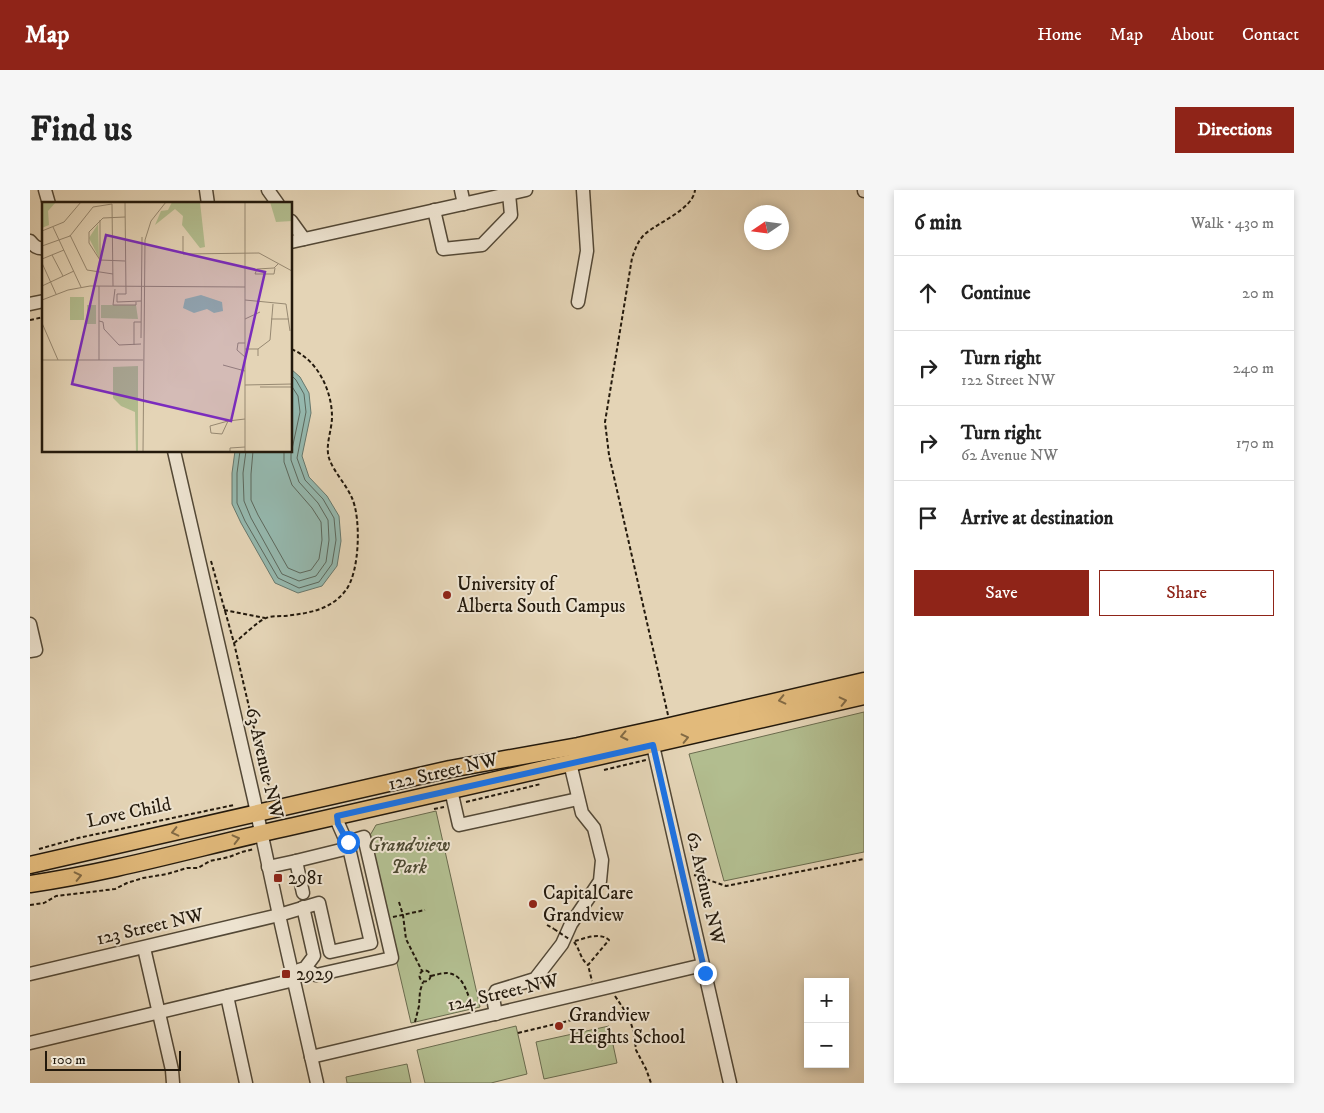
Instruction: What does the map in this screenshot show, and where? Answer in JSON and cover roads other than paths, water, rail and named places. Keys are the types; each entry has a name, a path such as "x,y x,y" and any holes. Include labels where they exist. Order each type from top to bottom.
{"main road":[{"name":"122 Street NW","path":"30,884 66,879 570,763 651,738 670,726 864,681"},
{"name":"122 Street NW","path":"30,865 468,765 651,738 864,696"},
{"path":"261,834 264,826 268,823 349,802 414,777"}],"street":[{"path":"268,190 277,202"},
{"path":"461,190 464,204"},
{"path":"292,242 526,190"},
{"path":"578,302 587,250 583,190"},
{"path":"434,210 443,249 482,245 511,215 509,194"},
{"path":"292,222 304,239"},
{"path":"30,241 35,246 42,248"},
{"name":"63 Avenue NW","path":"174,452 317,1083"},
{"path":"30,624 33,651"},
{"name":"62 Avenue NW","path":"651,738 730,1083"},
{"path":"496,1014 492,998 496,991 535,979 562,944 572,924 600,881 602,860 594,828 582,813 570,763"},
{"path":"451,790 459,825 578,799"},
{"path":"30,1043 227,996 293,976 305,968 314,956 372,943 349,845 338,824 337,816"},
{"path":"268,867 296,861 349,845 364,838 392,958 316,975 305,968"},
{"path":"296,861 303,893"},
{"path":"314,956 303,907 319,904 330,952"},
{"name":"123 Street NW","path":"30,974 279,916 303,907"},
{"path":"144,948 172,1070 173,1083"},
{"name":"124 Street NW","path":"311,1057 703,965"},
{"path":"227,996 246,1083"}],"water":[{"path":"292,370 300,377 309,393 311,413 302,456 309,477 327,496 339,516 341,541 337,566 322,586 298,593 275,583 232,504 232,473 235,452 292,452"}],"place":[{"name":"University of Alberta South Campus","path":"447,595"},
{"name":"2981","path":"278,878"},
{"name":"CapitalCare Grandview","path":"533,904"},
{"name":"2929","path":"286,974"},
{"name":"Grandview Heights School","path":"559,1026"}],"park label":[{"name":"Grandview Park","path":"409,856"}]}
